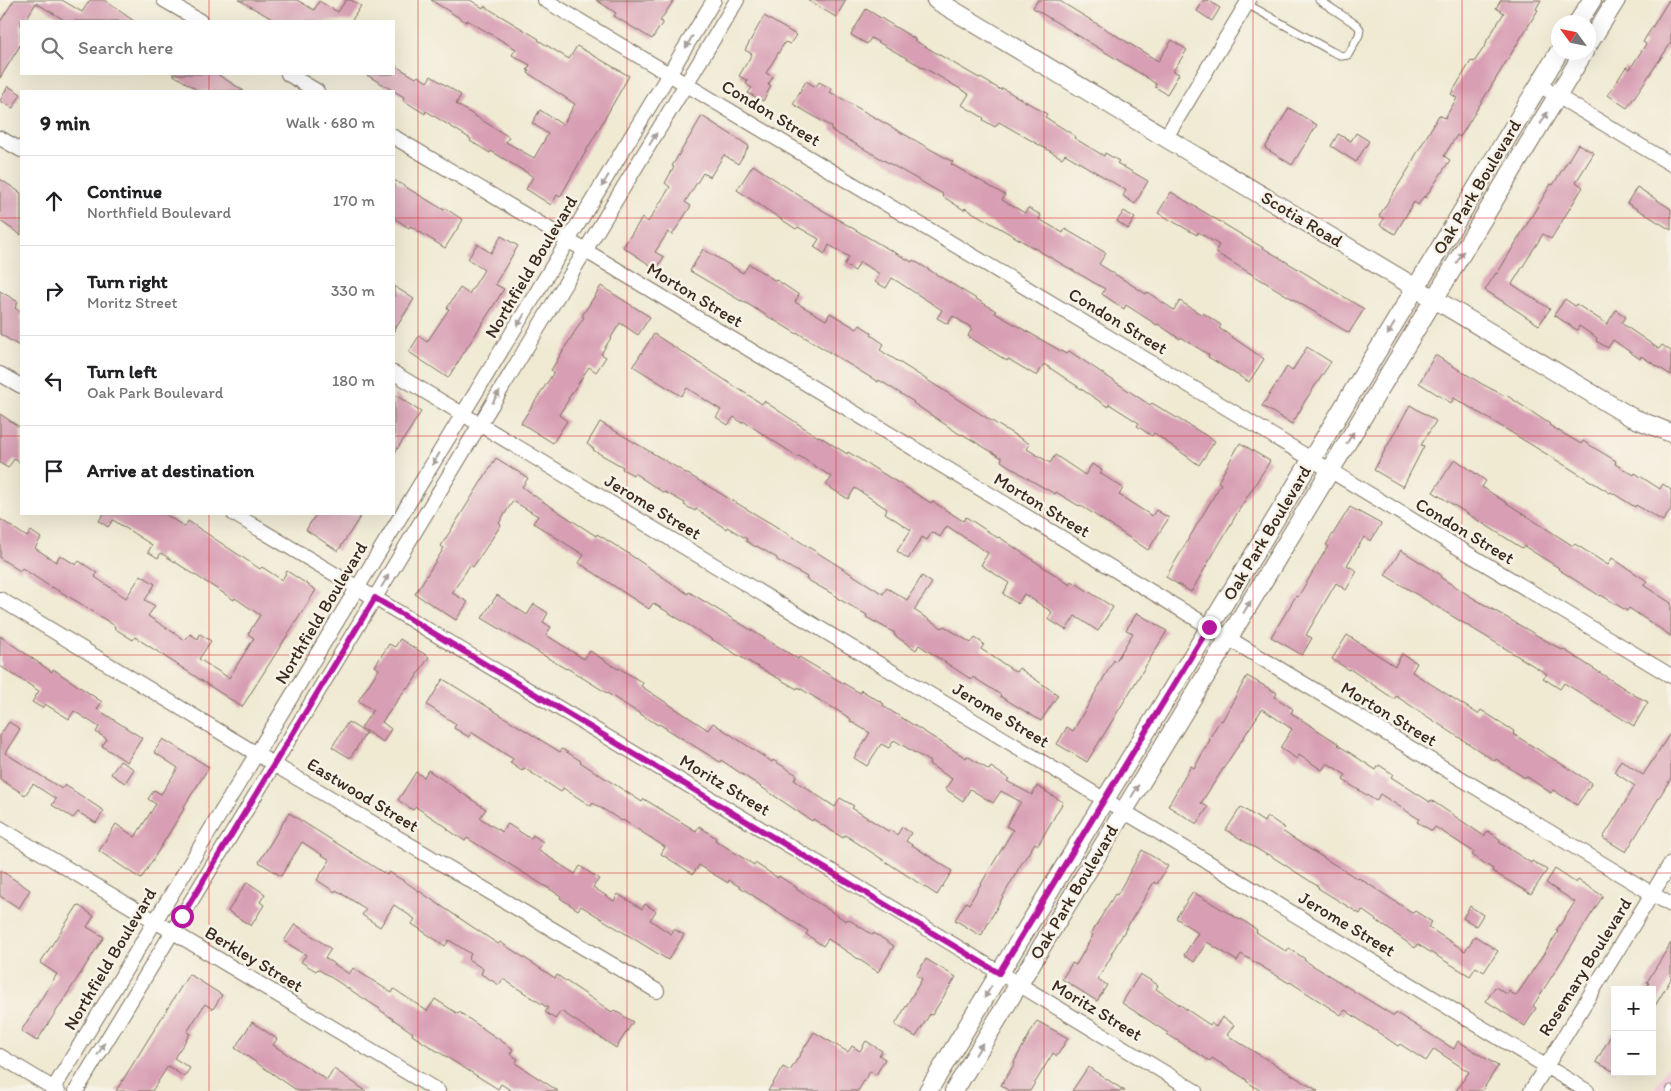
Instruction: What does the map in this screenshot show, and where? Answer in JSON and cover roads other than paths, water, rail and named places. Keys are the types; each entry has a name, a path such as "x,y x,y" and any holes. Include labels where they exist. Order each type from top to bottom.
{"street":[{"path":"164,0 198,20"},
{"name":"Condon Street","path":"545,0 1671,676"},
{"name":"Northfield Boulevard","path":"54,1090 714,0"},
{"path":"76,1091 737,0"},
{"name":"Scotia Road","path":"936,0 1631,417 1671,433"},
{"path":"1582,15 1592,0"},
{"path":"1596,32 1616,0"},
{"path":"1166,138 1248,2"},
{"name":"Oak Park Boulevard","path":"928,1091 1554,60"},
{"name":"Oak Park Boulevard","path":"954,1091 1579,60"},
{"path":"290,75 315,90"},
{"path":"1539,85 1671,164"},
{"path":"0,138 20,149"},
{"name":"Morton Street","path":"395,138 1671,905"},
{"path":"0,374 20,385"},
{"name":"Jerome Street","path":"395,374 1587,1091"},
{"name":"Moritz Street","path":"236,515 1195,1091"},
{"name":"Eastwood Street","path":"0,599 274,765 657,991"},
{"name":"Berkley Street","path":"0,828 438,1091"},
{"name":"Rosemary Boulevard","path":"1530,1091 1671,863"},
{"path":"0,1056 54,1090"}],"lane":[{"path":"1248,2 1331,51 1342,56 1348,55 1359,35 1360,29 1357,25 1319,0"}]}
